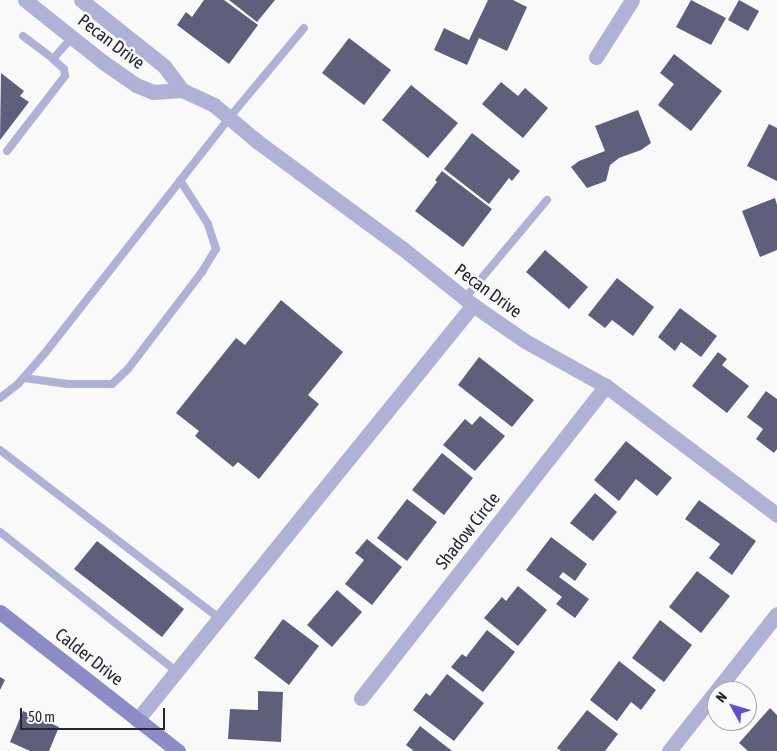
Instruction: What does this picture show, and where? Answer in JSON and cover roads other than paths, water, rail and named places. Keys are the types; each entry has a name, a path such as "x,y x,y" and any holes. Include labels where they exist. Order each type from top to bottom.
{"street":[{"name":"Pecan Drive","path":"25,0 136,85 154,92 182,90"},
{"path":"596,57 632,0"},
{"name":"Pecan Drive","path":"86,2 164,66 182,90 214,105 402,248 469,302 526,341 606,386 777,515"},
{"path":"137,720 469,302"},
{"name":"Shadow Circle","path":"361,698 606,386"},
{"name":"Calder Drive","path":"0,612 178,751"},
{"path":"669,751 777,614"}],"lane":[{"path":"0,398 24,378 229,118 304,28"},
{"path":"7,151 65,76 64,70 53,59 23,36"},
{"path":"53,59 72,36"},
{"path":"24,378 68,384 106,385 112,384 128,369 202,272 216,249 208,224 180,180"},
{"path":"469,302 546,200"},
{"path":"0,450 219,618"},
{"path":"0,532 176,671"}]}
